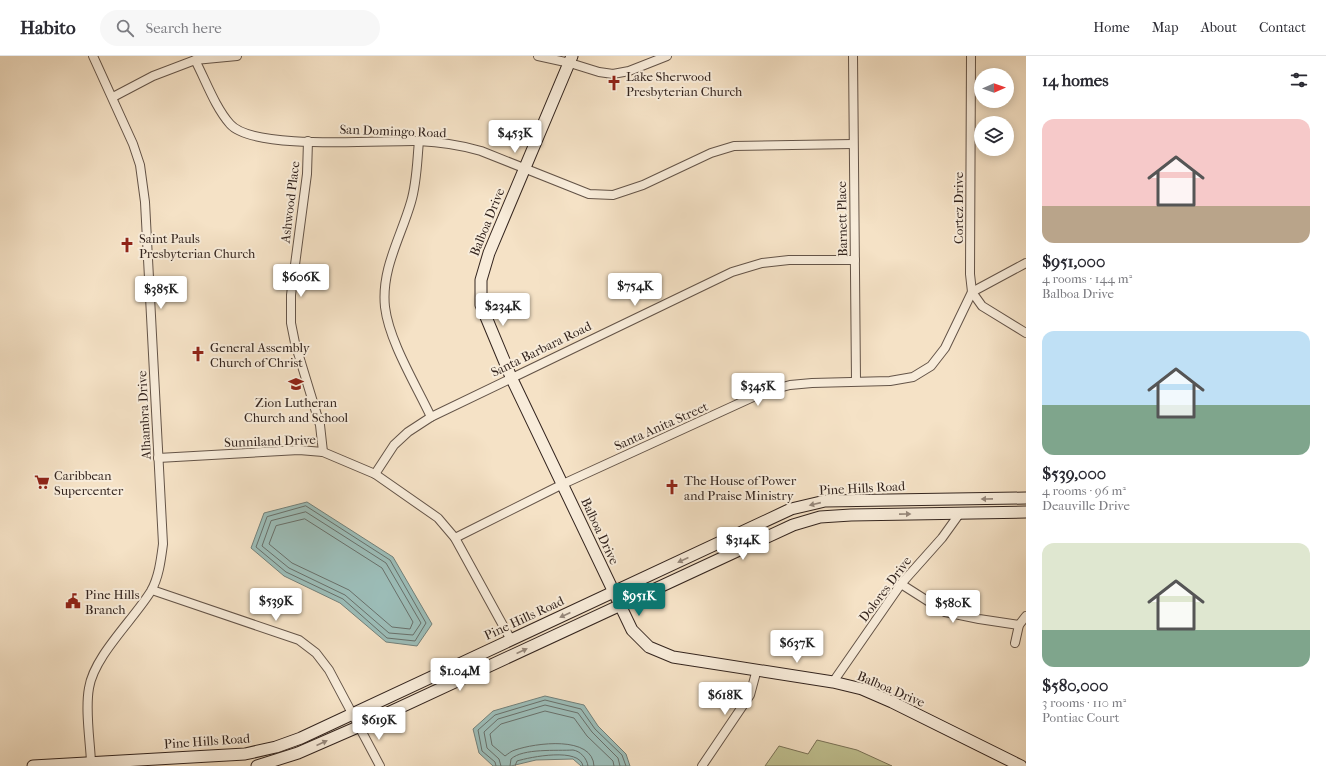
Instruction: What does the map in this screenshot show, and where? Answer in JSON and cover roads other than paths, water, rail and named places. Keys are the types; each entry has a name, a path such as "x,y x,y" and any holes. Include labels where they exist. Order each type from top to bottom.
{"main road":[{"name":"Balboa Drive","path":"571,60 488,253 481,280 482,305 511,377 632,630 649,647 673,656 833,682 862,689 892,702 1021,766"},
{"name":"Pine Hills Road","path":"33,766 245,754 276,747 301,738 614,593 771,518 811,504 844,500 1026,498"},
{"name":"Pine Hills Road","path":"257,766 298,753 360,726 793,525 820,517 851,515 1026,512"}],"street":[{"name":"Alhambra Drive","path":"89,764 89,708 91,682 96,667 152,590 160,568 162,544 145,202 140,165 136,151 113,97 93,56"},
{"path":"113,97 153,76 195,60 237,56"},
{"path":"538,56 571,60 599,72 613,74 629,71 667,56"},
{"name":"Barnett Place","path":"853,56 856,381"},
{"name":"Cortez Drive","path":"972,56 970,274 972,292"},
{"name":"San Domingo Road","path":"195,60 231,125 246,134 267,139 308,141 419,141 463,146 481,150 524,169 589,194 613,195 643,185 711,153 734,146 853,144"},
{"name":"Ashwood Place","path":"308,141 307,174 291,295 291,323 295,343 320,425 323,452"},
{"path":"419,141 416,181 411,202 389,261 385,307 392,336 431,417"},
{"name":"Santa Barbara Road","path":"375,474 394,445 408,432 431,417 511,377 732,272 762,263 789,260 855,260"},
{"path":"1026,263 972,292 982,306 1026,333"},
{"name":"Santa Anita Street","path":"455,538 563,484 764,392 790,385 856,381 890,381 913,377 931,366 945,348 972,292"},
{"name":"Sunniland Drive","path":"158,458 299,450 323,452 375,474 438,518 455,538 511,640"},
{"name":"Dolores Drive","path":"833,682 901,584 942,538 960,513"},
{"path":"901,584 945,612 1019,625"},
{"path":"152,590 299,640 316,653 329,670 380,766"},
{"path":"1015,643 1019,625 1026,616"},
{"path":"702,766 750,695 757,669"}],"water":[{"path":"307,502 393,557 432,624 417,646 386,642 340,603 284,576 251,548 264,513"},
{"path":"545,696 584,705 598,726 626,754 630,766 581,766 573,759 536,760 511,766 493,766 479,753 473,729 493,711"}],"place":[{"name":"Lake Sherwood Presbyterian Church","path":"614,83"},
{"name":"Saint Pauls Presbyterian Church","path":"127,245"},
{"name":"General Assembly Church of Christ","path":"198,354"},
{"name":"Zion Lutheran Church and School","path":"296,384"},
{"name":"Caribbean Supercenter","path":"42,482"},
{"name":"The House of Power and Praise Ministry","path":"672,487"},
{"name":"Pine Hills Branch","path":"73,601"}]}
